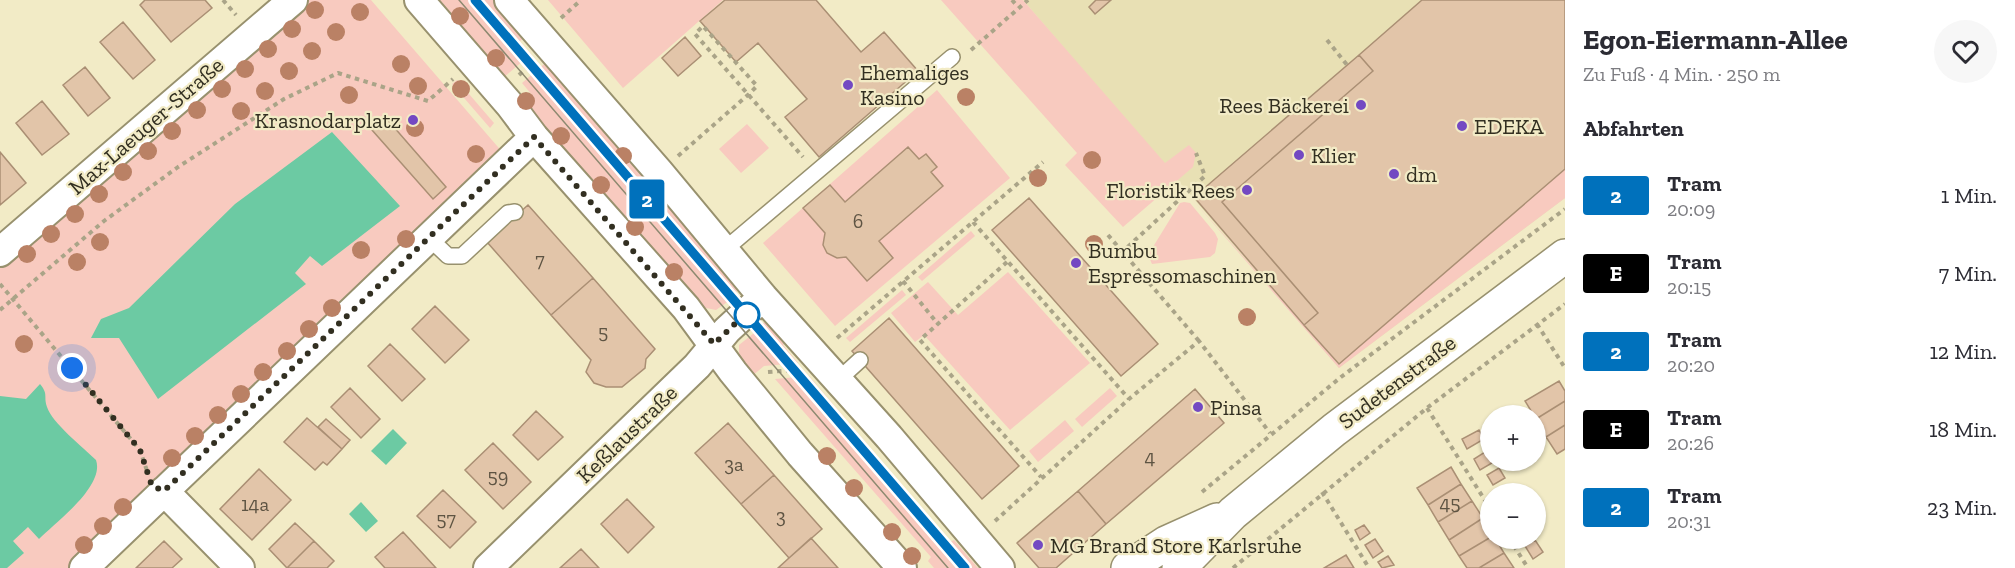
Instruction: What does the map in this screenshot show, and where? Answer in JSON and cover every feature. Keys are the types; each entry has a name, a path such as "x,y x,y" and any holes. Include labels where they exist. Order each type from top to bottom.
{"main road":[{"name":"Sudetenstraße","path":"1179,568 1233,513 1334,430 1565,256"},
{"name":"Sudetenstraße","path":"1128,568 1166,543 1233,513"}],"street":[{"name":"Max-Laeuger-Straße","path":"0,252 293,0"},
{"path":"419,0 510,105 534,137 714,344 733,372 800,454 902,568"},
{"path":"509,0 659,172 763,297 810,363 837,381 889,437 1000,568"},
{"path":"84,568 534,137"},
{"name":"Keßlaustraße","path":"488,568 697,366 714,344 763,297"},
{"path":"164,491 240,568"}],"lane":[{"path":"723,251 952,57"},
{"path":"429,238 448,256 462,256 508,213 515,212"},
{"path":"837,381 860,360"}],"path":[{"path":"223,0 237,16"},
{"path":"1012,0 1018,7"},
{"path":"952,57 966,55 1028,0"},
{"path":"659,172 748,94 757,86 703,26 695,34 748,94 816,172"},
{"path":"510,105 524,93 513,80 540,56 530,45 540,36"},
{"path":"1328,40 1347,65"},
{"path":"0,310 104,221 178,167 284,99 338,73 428,101 457,76"},
{"path":"1121,253 1205,176 1196,153"},
{"path":"762,377 769,372 810,363 1042,162"},
{"path":"1200,494 1270,434 1565,209"},
{"path":"972,222 1129,399"},
{"path":"1108,235 1198,341 1270,434"},
{"path":"1007,262 920,340 1041,477"},
{"path":"903,281 938,324"},
{"path":"0,284 11,300 140,450 152,486 164,491"},
{"path":"1233,568 1322,492 1427,408 1565,304"},
{"path":"1538,324 1565,369"},
{"path":"990,525 1129,399 1198,341"},
{"path":"1427,408 1480,492"},
{"path":"1322,492 1369,568"},
{"path":"1516,549 1528,568"}],"shaded area":[{"path":"307,0 371,0 504,154 70,568 0,568 0,266"},
{"path":"436,0 500,0 529,33 519,42 531,54 503,78"},
{"path":"548,0 723,0 623,88"},
{"path":"941,0 1023,0 1165,163 1189,145 1196,153 1193,167 1123,227 1065,165 1077,153"},
{"path":"1023,0 1565,0 1565,198 1339,368"},
{"path":"550,59 737,287 736,296 716,310 701,307 524,103 532,95 522,83"},
{"path":"457,80 494,123 490,128 452,84"},
{"path":"937,90 1010,178 835,326 763,243"},
{"path":"747,124 769,148 741,173 719,149"},
{"path":"332,132 400,206 322,266 310,256 295,273 306,284 158,399 119,338 91,338 101,319 129,308 235,204"},
{"path":"1565,169 1565,198 1339,368 1192,199 1339,364"},
{"path":"1180,203 1190,203 1215,233 1218,239 1215,253 1210,257 1152,264 1148,255"},
{"path":"971,231 975,236 922,281 918,277"},
{"path":"1008,272 1090,363 1010,430 924,335 915,342 891,313 928,282 958,315"},
{"path":"902,290 906,295 850,342 846,338"},
{"path":"769,322 792,336 783,345 798,363 764,366 752,376 739,358 739,345 764,325 762,323"},
{"path":"809,376 950,542 954,540 978,568 934,568 928,561 931,557 775,379"},
{"path":"40,384 50,413 61,427 96,460 97,470 93,481 77,503 39,539 28,527 13,541 24,553 7,568 0,568 0,396 26,399"},
{"path":"1110,388 1117,396 1082,427 1075,419"},
{"path":"1065,420 1074,431 1038,462 1029,451"},
{"path":"393,429 407,443 386,465 371,451"},
{"path":"361,502 378,521 366,532 349,514"}],"building":[{"path":"145,0 205,0 212,8 171,42 140,5"},
{"name":"Ehemaliges Kasino","path":"725,0 816,0 861,52 884,32 918,71 819,157 785,117 807,99 758,43 736,62 700,21"},
{"path":"1096,0 1111,0 1095,14 1089,7"},
{"path":"1422,0 1565,0 1565,169 1339,364 1304,325 1318,313 1222,202 1373,71 1359,55"},
{"path":"123,22 155,60 133,79 100,42"},
{"path":"685,37 701,56 678,76 662,58"},
{"path":"1359,55 1373,71 1222,202 1318,313 1304,325 1194,197"},
{"path":"85,67 110,98 88,116 63,85"},
{"path":"42,101 69,134 42,155 16,123"},
{"path":"386,118 446,187 433,199 372,130"},
{"path":"908,147 919,159 926,154 937,167 931,172 943,186 879,241 893,258 867,281 846,257 837,258 827,253 823,245 825,233 803,208 830,185 845,202"},
{"path":"0,152 26,183 0,205"},
{"path":"1029,198 1158,344 1121,376 992,230"},
{"path":"528,205 593,278 551,315 487,242"},
{"path":"593,278 655,349 646,359 645,368 622,387 606,387 594,383 586,372 591,360 551,315"},
{"path":"435,306 469,340 445,363 412,329"},
{"path":"889,318 1019,466 982,499 852,351"},
{"path":"390,344 425,379 402,401 368,366"},
{"path":"1559,381 1565,391 1565,401 1546,413 1546,405 1527,405 1525,401"},
{"path":"350,388 380,419 361,438 331,407"},
{"path":"1195,389 1224,423 1106,524 1078,491"},
{"path":"1565,401 1565,425 1546,437 1546,413"},
{"path":"536,411 563,437 538,460 513,435"},
{"path":"307,418 342,449 327,465 323,462 315,470 284,442"},
{"path":"326,419 350,440 342,449 318,427"},
{"path":"728,423 774,475 741,504 695,453"},
{"path":"1565,425 1565,449 1557,454 1546,437"},
{"path":"1479,430 1480,432 1480,441 1467,449 1462,439"},
{"path":"493,443 531,482 503,509 465,470"},
{"path":"1480,455 1480,470 1474,459"},
{"path":"1451,467 1461,484 1428,505 1417,488"},
{"path":"259,469 291,500 252,540 220,509"},
{"path":"1494,471 1501,471 1505,478 1492,483 1487,475"},
{"path":"774,475 822,529 789,558 741,504"},
{"path":"1461,484 1472,501 1438,522 1428,505"},
{"path":"443,490 476,522 450,548 417,516"},
{"path":"1078,491 1106,524 1056,568 1039,568 1017,543"},
{"path":"627,499 654,527 628,553 601,524"},
{"path":"1472,501 1480,513 1480,520 1449,540 1438,522"},
{"path":"1480,520 1480,544 1459,556 1449,540"},
{"path":"295,523 314,541 287,568 269,549"},
{"path":"1364,525 1370,533 1360,540 1355,530"},
{"path":"403,532 436,568 385,568 375,557"},
{"path":"811,538 838,568 778,568"},
{"path":"1375,539 1383,551 1373,558 1365,545"},
{"path":"164,541 182,559 172,568 136,568"},
{"path":"314,541 334,561 327,568 287,568"},
{"path":"1480,544 1480,549 1502,549 1504,553 1479,568 1467,568 1459,556"},
{"path":"581,549 599,568 560,568"},
{"path":"1527,549 1541,549 1543,552 1533,559"},
{"path":"1504,553 1514,568 1479,568"},
{"path":"1346,555 1354,568 1324,568"},
{"path":"1388,556 1394,565 1382,568 1378,562"}],"tram line":[{"path":"459,0 948,568"},
{"path":"475,0 965,568"},
{"name":"2","path":"475,0 965,568"}],"place":[{"name":"Ehemaliges Kasino","path":"848,85"},
{"name":"Rees Bäckerei","path":"1361,105"},
{"name":"Krasnodarplatz","path":"413,120"},
{"name":"EDEKA","path":"1462,126"},
{"name":"Klier","path":"1299,155"},
{"name":"dm","path":"1394,174"},
{"name":"Floristik Rees","path":"1247,190"},
{"name":"Bumbu Espressomaschinen","path":"1076,263"},
{"name":"Pinsa","path":"1198,407"},
{"name":"MG Brand Store Karlsruhe","path":"1038,545"}],"route":[{"path":"72,368 140,450 152,486 164,491 534,137 686,308 714,344 746,313 747,315"}]}
